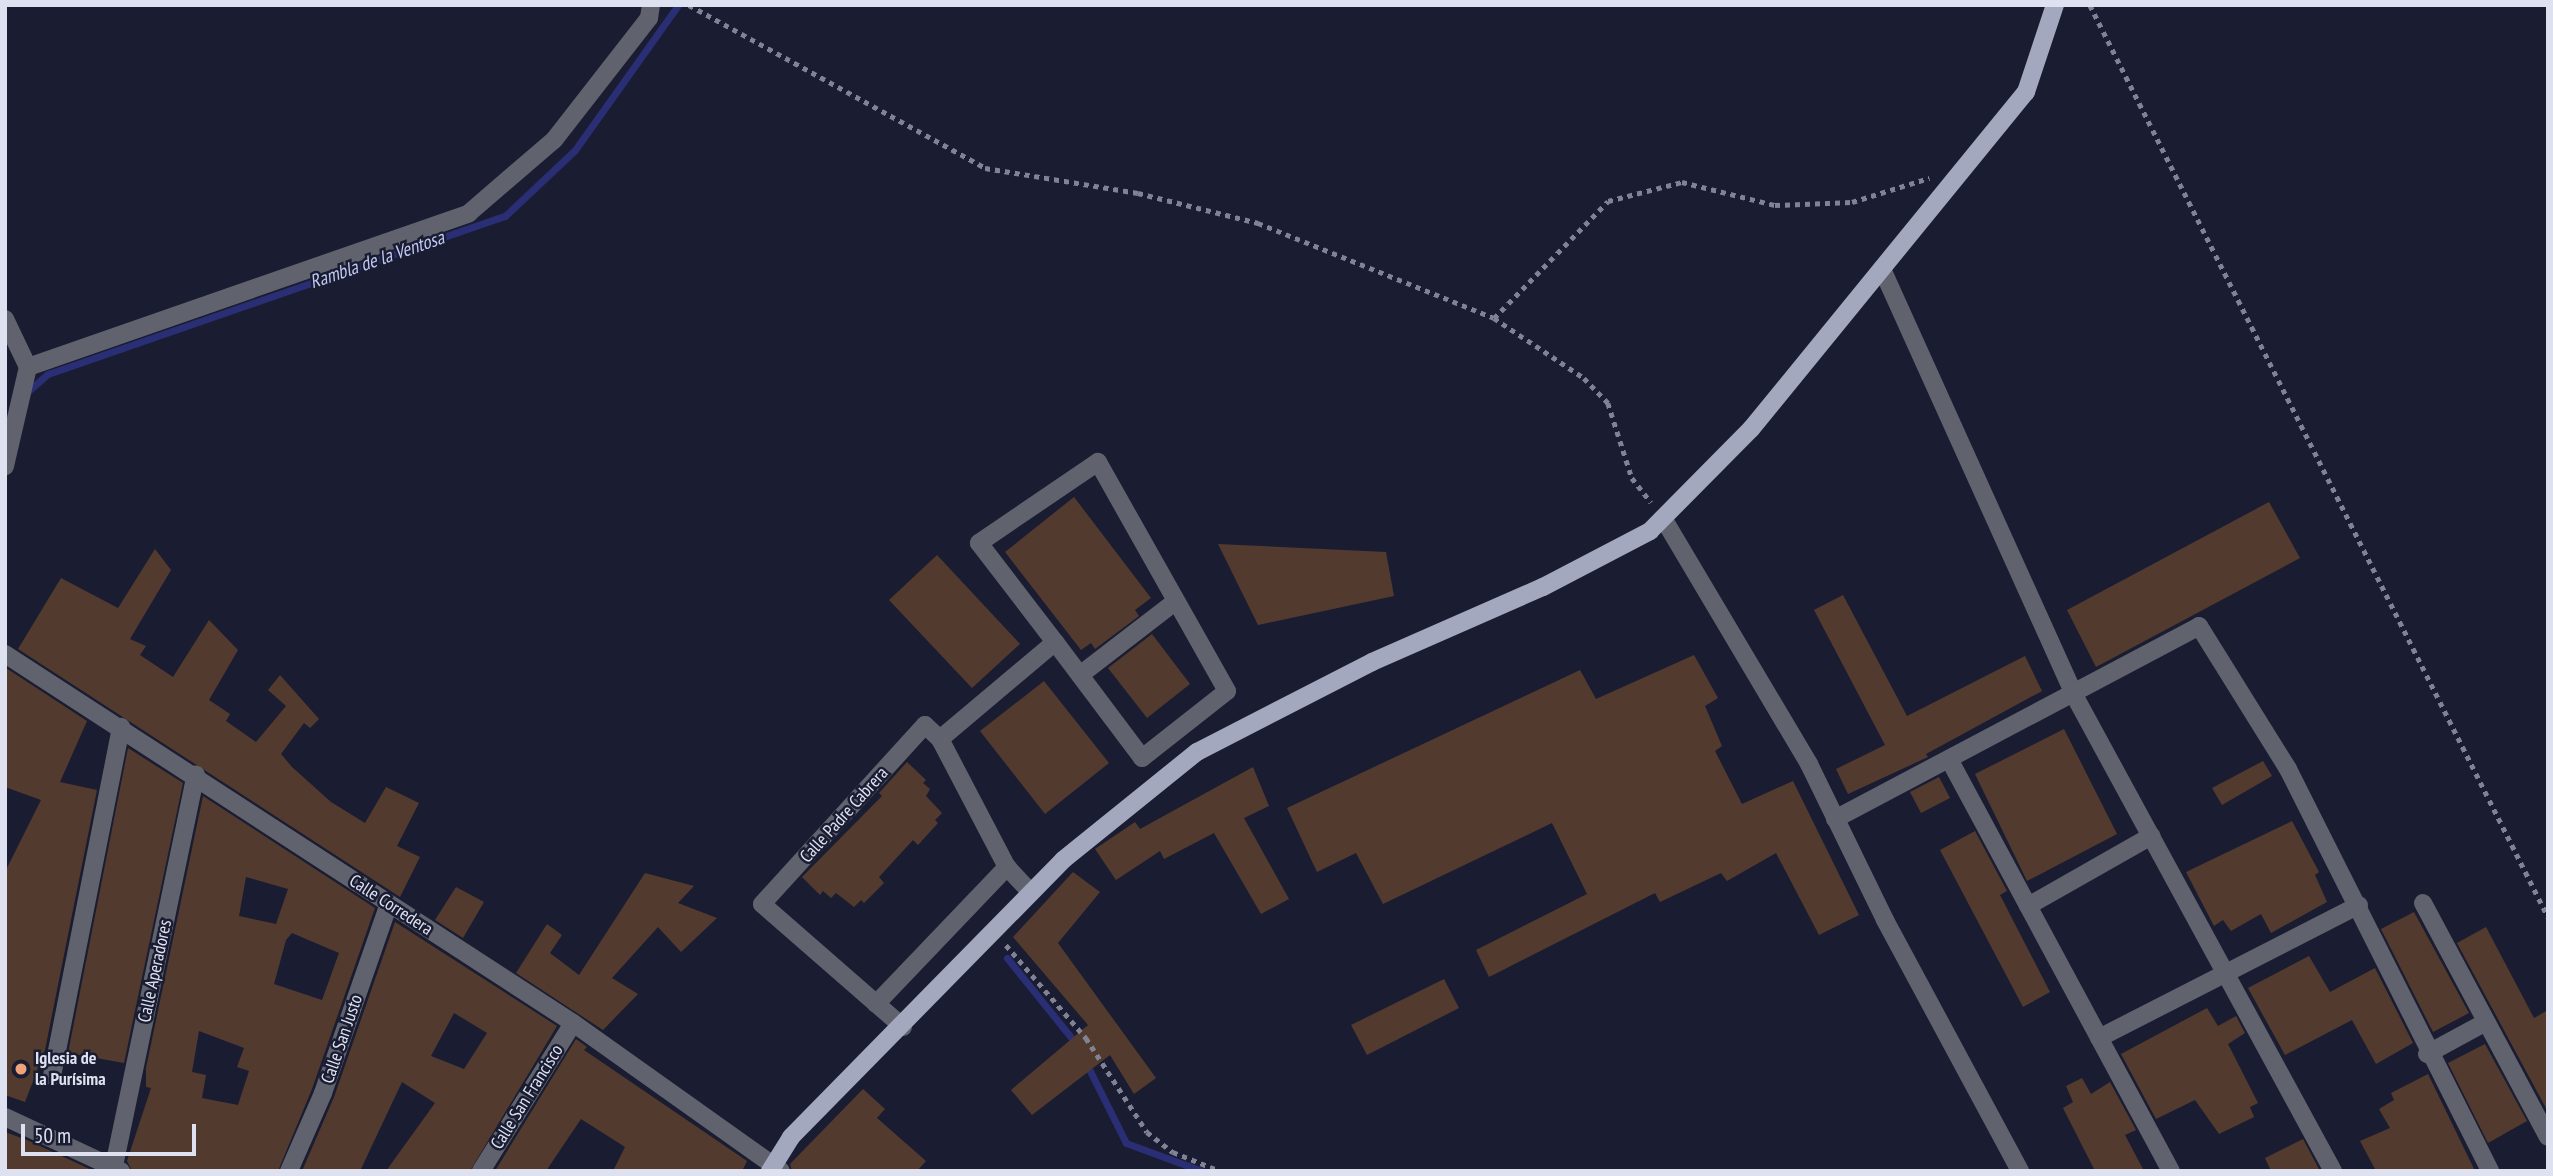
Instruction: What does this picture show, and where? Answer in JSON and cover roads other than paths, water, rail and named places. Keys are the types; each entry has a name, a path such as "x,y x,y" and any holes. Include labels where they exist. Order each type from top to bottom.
{"main road":[{"path":"774,1168 791,1138 903,1027 1063,860 1197,752 1372,662 1543,587 1650,531 1751,429 2026,92 2054,5"}],"street":[{"path":"28,367 469,213 554,140 649,18 651,5"},
{"path":"1882,269 2073,693 2333,1171"},
{"path":"5,319 28,367 5,466"},
{"path":"1098,462 1227,691 1142,758 1055,642 979,543 1098,462"},
{"path":"1663,518 1809,764 1835,819 2020,1171"},
{"path":"1080,675 1176,601"},
{"path":"1835,819 2199,626 2288,769 2359,905 2427,1054 2490,1171"},
{"path":"1031,893 1007,867 940,739 1055,642"},
{"name":"Calle Corredera","path":"5,654 196,775 388,904 573,1023 774,1168"},
{"name":"Calle Padre Cabrera","path":"876,1004 762,904 925,725 940,739"},
{"path":"52,1076 121,727"},
{"path":"1949,759 2171,1171"},
{"name":"Calle Aperadores","path":"117,1168 196,775"},
{"path":"2028,906 2151,836"},
{"path":"903,1027 876,1004 1007,867"},
{"path":"2423,903 2548,1137"},
{"name":"Calle San Justo","path":"289,1171 323,1093 388,904"},
{"path":"2099,1038 2359,905"},
{"path":"2427,1054 2486,1022"},
{"name":"Calle San Francisco","path":"481,1171 573,1023"},
{"path":"5,1117 117,1168"}],"waterway":[{"name":"Rambla de la Ventosa","path":"27,392 48,374 505,216 575,150 678,5"},
{"path":"1007,958 1078,1046"},
{"path":"1086,1063 1126,1143 1202,1171"}],"place":[{"name":"Iglesia de la Purísima","path":"21,1069"}]}
